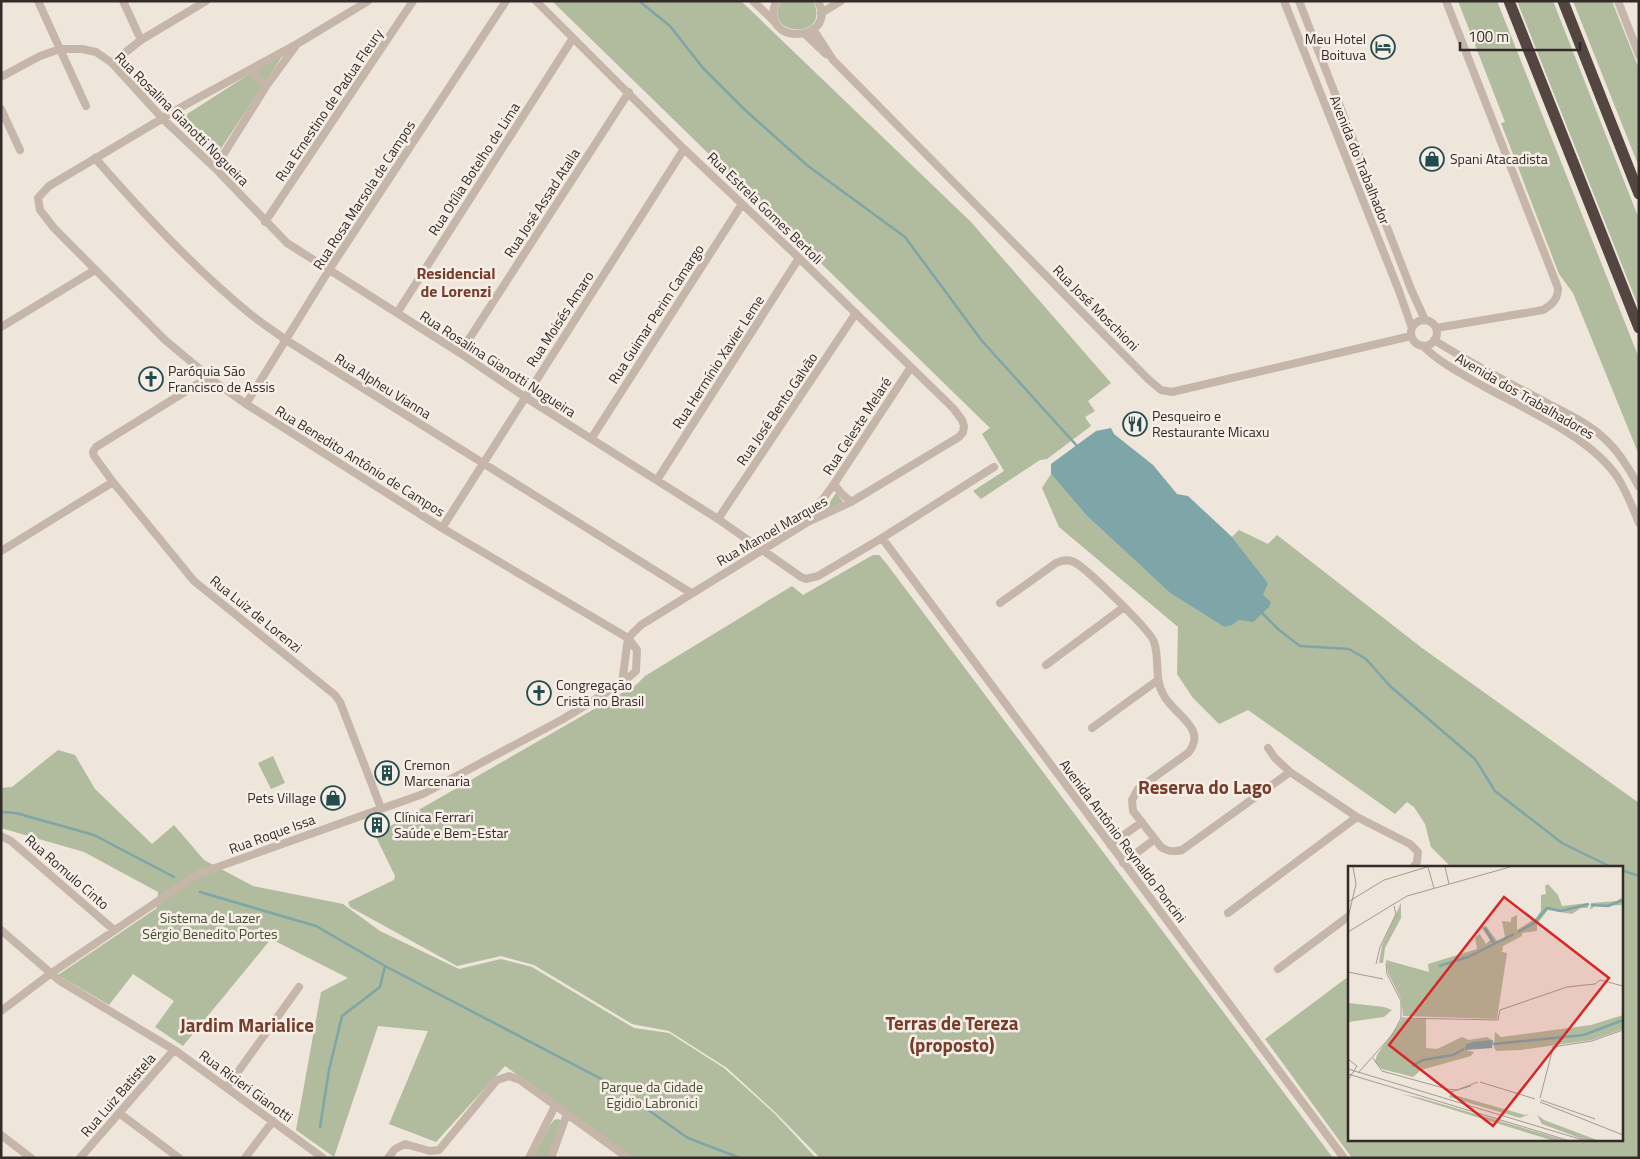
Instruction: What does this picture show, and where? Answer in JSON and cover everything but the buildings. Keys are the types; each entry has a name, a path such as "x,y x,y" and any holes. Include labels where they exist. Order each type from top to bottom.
{"highway":[{"path":"1509,1 1639,328"},
{"path":"1563,1 1639,194"}],"street":[{"path":"38,1 86,106"},
{"path":"123,1 141,40"},
{"path":"112,62 141,40 206,1"},
{"path":"95,158 297,44 368,1"},
{"name":"Rua Rosa Marsola de Campos","path":"246,404 329,270 506,1"},
{"name":"Rua Estrela Gomes Bertoli","path":"536,1 684,148 953,408 964,426 963,432 958,437"},
{"path":"753,1 782,29 793,35 805,34 814,29 821,13 818,1"},
{"path":"776,1 774,12 777,24"},
{"path":"821,13 841,1"},
{"name":"Avenida do Trabalhador","path":"1284,1 1411,332"},
{"path":"1299,1 1425,320"},
{"path":"1436,328 1543,310 1555,301 1558,295 1558,288 1446,1"},
{"path":"1618,1 1639,55"},
{"name":"Rua Ernestino de Padua Fleury","path":"265,222 411,3"},
{"name":"Rua José Moschioni","path":"814,29 833,60"},
{"name":"Rua José Moschioni","path":"805,34 1161,390 1172,392 1352,349 1411,332"},
{"name":"Rua Otília Botelho de Lima","path":"397,313 573,38"},
{"path":"215,168 267,85 297,44"},
{"name":"Rua Rosalina Gianotti Nogueira","path":"60,49 82,48 96,52 112,62 163,119 215,168 287,243 718,519 801,577 806,579 818,576 882,538"},
{"path":"1,77 40,56 60,49"},
{"path":"250,70 267,85"},
{"name":"Rua José Assad Atalla","path":"460,353 629,92"},
{"path":"1,108 20,150"},
{"name":"Rua Moisés Amaro","path":"442,528 684,148"},
{"name":"Rua Benedito Antônio de Campos","path":"95,158 49,186 38,198 40,210 54,228 165,340 209,377 246,404 442,528 628,638"},
{"name":"Rua Alpheu Vianna","path":"95,158 192,261 250,314 286,340 691,593"},
{"name":"Rua Guimar Perim Camargo","path":"592,439 742,204"},
{"name":"Rua Hermínio Xavier Leme","path":"657,480 799,258"},
{"path":"1,327 96,270"},
{"name":"Rua José Bento Galvão","path":"718,519 856,313"},
{"path":"1425,320 1436,328 1437,332 1430,345 1423,346 1417,344 1411,332 1418,321 1425,320"},
{"name":"Avenida dos Trabalhadores","path":"1434,340 1469,362 1588,425 1620,455 1639,487"},
{"name":"Avenida dos Trabalhadores","path":"1423,346 1438,360 1461,374 1588,446 1618,478 1639,523"},
{"name":"Rua Celeste Melaré","path":"806,523 911,367"},
{"name":"Rua Luiz de Lorenzi","path":"209,377 100,444 94,450 94,456 96,461 194,580 335,695 340,702 381,808"},
{"name":"Rua Manoel Marques","path":"628,638 641,625 691,593 806,523 852,502 958,437"},
{"path":"882,538 994,468"},
{"path":"1,550 113,482"},
{"path":"834,484 852,502"},
{"name":"Avenida Antônio Reynaldo Poncini","path":"882,538 1344,1158"},
{"path":"1000,603 1056,563 1065,559 1074,561 1084,568 1124,607 1154,640 1158,680 1162,693 1169,704 1194,730 1195,738 1193,747 1188,753 1138,789 1132,800 1134,811 1161,847 1171,852 1182,850 1290,772"},
{"path":"1046,665 1124,607"},
{"path":"622,683 628,638"},
{"path":"622,683 636,671 637,650 628,638"},
{"path":"1092,728 1158,680"},
{"name":"Rua Roque Issa","path":"1,1011 50,974 198,874 423,794 563,719 622,683"},
{"path":"1268,748 1275,758 1290,772 1357,817 1410,844 1418,852 1414,866"},
{"path":"1228,912 1357,817"},
{"path":"1110,845 1142,822"},
{"name":"Rua Romulo Cinto","path":"1,836 11,841 114,930"},
{"path":"1123,863 1155,839"},
{"path":"1278,969 1348,917"},
{"name":"Rua Ricieri Gianotti","path":"1,930 50,974 174,1050 227,1086 324,1158"},
{"path":"227,1086 299,987"},
{"name":"Rua Luiz Batistela","path":"80,1158 174,1050"},
{"path":"388,1158 395,1149 405,1144 430,1151 439,1150 444,1147 498,1080 506,1076 513,1076 520,1080 628,1158"},
{"path":"529,1158 555,1106"},
{"path":"119,1113 178,1158"},
{"path":"552,1158 567,1114"},
{"path":"245,1158 273,1121"},
{"path":"1,1147 4,1138 31,1158"}],"green space":[{"path":"552,1 741,1 971,222 1111,383 1088,401 1095,411 1085,417 1091,426 1047,459 1040,460 981,499 973,491 1004,471 982,434 990,428"},
{"path":"781,1 813,1 817,14 814,23 806,28 797,30 788,28 780,22 777,13"},
{"path":"1458,1 1497,1 1515,46 1639,358 1639,455 1573,293 1559,274 1501,123 1505,122"},
{"path":"1517,1 1553,1 1639,219 1639,308"},
{"path":"1573,1 1612,1 1639,69 1639,167"},
{"path":"283,55 220,150 208,144 199,136 184,116"},
{"path":"1051,474 1086,515 1170,593 1224,627 1238,621 1250,610 1268,583 1232,537 1239,530 1268,544 1277,535 1422,648 1639,803 1639,1158 1352,1158 1265,1039 1348,977 1348,1142 1622,1142 1622,866 1450,866 1431,847 1425,824 1414,807 1407,802 1395,814 1248,710 1219,724 1193,698 1177,674 1178,627 1059,527 1042,488"},
{"path":"836,493 844,503 822,514"},
{"path":"873,555 879,555 886,563 1333,1158 820,1158 776,1113 727,1068 669,1031 632,1024 534,965 501,956 457,966 350,907 348,902 394,880 395,876 375,835 636,685 645,676 792,586 803,595"},
{"path":"58,750 75,755 95,789 152,844 174,825 204,860 253,886 343,904 380,931 459,969 501,959 532,967 634,1028 669,1033 724,1068 775,1114 816,1158 634,1158 505,1066 436,1142 389,1124 428,1031 378,1026 334,1157 296,1130 321,992 348,978 271,939 183,1046 155,1027 174,1001 133,974 109,1005 58,975 157,908 158,892 84,852 1,828 1,788 12,787"},
{"path":"273,756 285,783 271,789 258,763"},
{"path":"554,1120 562,1121 548,1158 533,1158 550,1125"}],"water":[{"path":"1111,428 1114,434 1153,465 1177,494 1188,496 1232,537 1268,583 1263,595 1271,602 1269,607 1253,622 1239,620 1232,625 1224,627 1170,593 1086,515 1051,474 1051,464 1096,431"}],"waterway":[{"path":"639,1 670,26 703,68 745,110 808,166 905,237 982,341 1078,447"},
{"path":"1260,611 1279,630 1300,646 1349,649 1366,659 1390,686 1475,759 1495,791 1562,843 1609,866"},
{"path":"1,812 16,813 94,835 174,877"},
{"path":"1622,870 1639,876"},
{"path":"200,892 316,926 385,966 611,1084 688,1138 740,1158"},
{"path":"320,1127 329,1070 342,1016 380,987 385,966"}],"place":[{"name":"Meu Hotel Boituva","path":"1383,47"},
{"name":"Spani Atacadista","path":"1432,159"},
{"name":"Paróquia São Francisco de Assis","path":"151,379"},
{"name":"Pesqueiro e Restaurante Micaxu","path":"1135,424"},
{"name":"Congregação Cristã no Brasil","path":"539,693"},
{"name":"Cremon Marcenaria","path":"387,773"},
{"name":"Pets Village","path":"333,798"},
{"name":"Clínica Ferrari Saúde e Bem-Estar","path":"377,825"}],"district":[{"name":"Residencial de Lorenzi","path":"456,282"},
{"name":"Reserva do Lago","path":"1205,787"},
{"name":"Jardim Marialice","path":"247,1025"},
{"name":"Terras de Tereza (proposto)","path":"952,1034"}],"park label":[{"name":"Sistema de Lazer Sérgio Benedito Portes","path":"210,926"},
{"name":"Parque da Cidade Egidio Labronici","path":"652,1096"}]}
